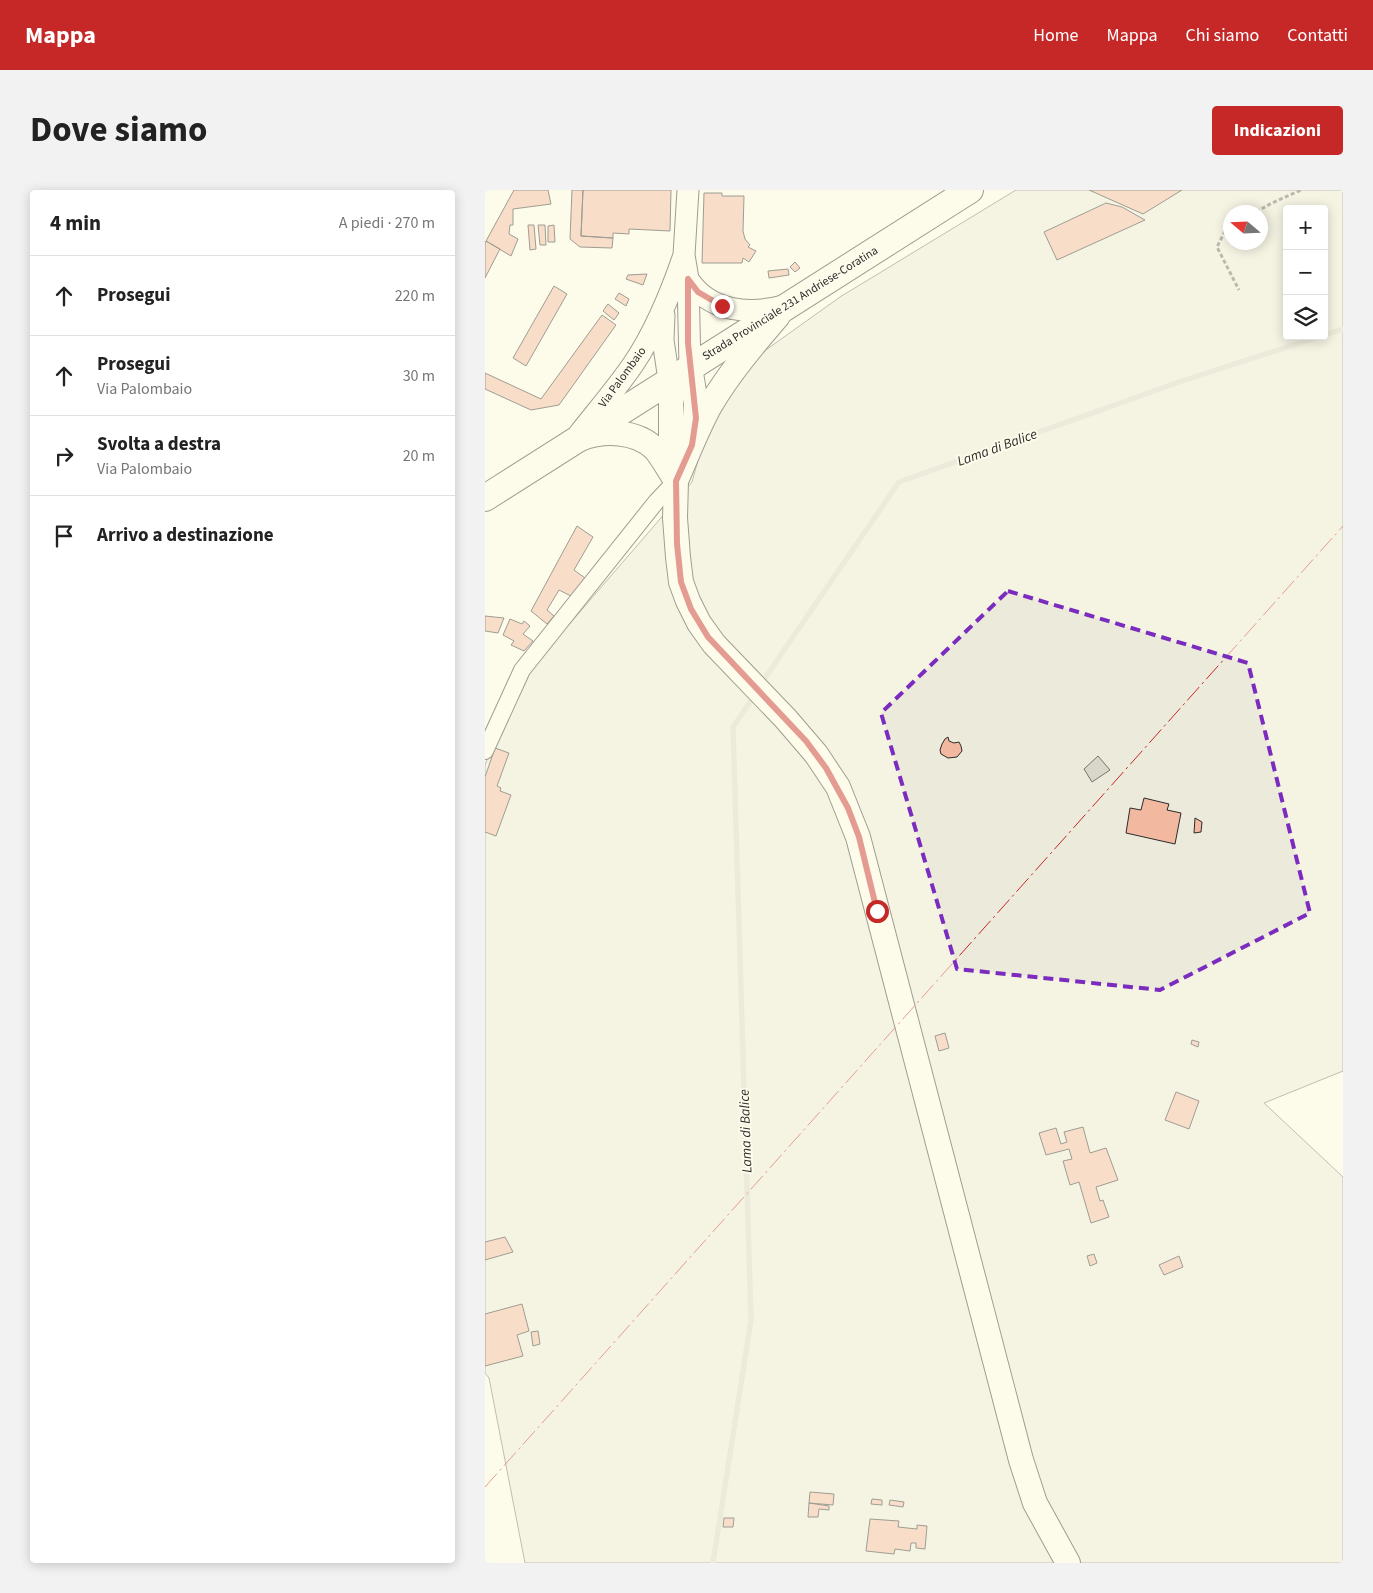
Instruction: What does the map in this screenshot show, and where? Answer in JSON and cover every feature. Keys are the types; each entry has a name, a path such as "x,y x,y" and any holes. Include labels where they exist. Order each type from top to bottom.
{"main road":[{"name":"Strada Provinciale 231 Andriese-Coratina","path":"485,498 970,190"},
{"path":"676,481 707,411 730,375 789,305"},
{"path":"679,374 696,411 692,445"},
{"path":"679,374 671,397 671,456 676,481 675,518 679,570 685,592 695,616 719,650 786,719 816,754 838,787 859,837 1021,1460 1035,1503 1067,1563"},
{"path":"572,442 601,434 615,434 635,438 654,449 676,481"}],"street":[{"name":"Via Palombaio","path":"679,374 688,279 685,255 688,190"},
{"name":"Via Palombaio","path":"572,442 634,363 665,307 685,255"},
{"path":"688,279 694,288 708,299 729,309 760,310 789,305"},
{"name":"Via Palombaio","path":"665,307 663,340 679,374"},
{"path":"485,752 522,670 676,481"}],"path":[{"path":"1268,205 1301,190"},
{"path":"1223,235 1217,247 1239,290"}],"highlighted area":[{"path":"1008,591 1248,663 1310,913 1160,990 957,969 881,713"}],"shaded area":[{"path":"1016,190 1343,190 1343,1071 1264,1103 1343,1177 1343,1563 525,1563 489,1378 485,1373 485,765 515,687 692,482 708,424 763,352 840,297"},
{"path":"1098,756 1110,770 1092,782 1084,769"}],"building":[{"path":"514,190 548,190 551,204 513,209 513,225 510,225 509,234 518,239 511,256 486,241"},
{"path":"572,190 583,190 581,236 613,238 612,248 580,247 570,239"},
{"path":"583,190 671,190 670,231 629,229 629,234 613,233 613,238 581,236"},
{"path":"1089,190 1182,190 1143,214"},
{"path":"704,193 722,193 722,196 744,196 743,231 745,239 750,245 748,247 756,251 749,262 743,258 742,263 702,263"},
{"path":"1106,203 1122,207 1145,220 1057,260 1044,232"},
{"path":"528,225 534,225 536,249 530,250"},
{"path":"538,225 545,225 546,245 540,245"},
{"path":"554,225 555,242 548,242 548,226"},
{"path":"486,241 500,249 485,278 485,243"},
{"path":"795,262 800,268 795,272 790,267"},
{"path":"788,269 789,275 769,278 768,271"},
{"path":"647,274 643,285 626,279 628,275"},
{"path":"554,286 567,294 526,366 513,358"},
{"path":"619,293 629,299 626,306 615,299"},
{"path":"608,304 619,313 614,320 603,311"},
{"path":"602,315 616,325 559,405 531,410 485,389 485,373 541,399"},
{"path":"577,526 593,537 574,570 585,578 571,596 559,590 547,610 554,616 547,624 531,611"},
{"path":"485,616 504,618 498,633 485,631"},
{"path":"510,619 522,624 524,621 530,626 523,634 533,641 524,651 511,645 514,641 503,635"},
{"path":"948,737 949,741 959,742 961,746 962,751 957,757 948,758 941,754 942,744"},
{"path":"495,748 509,753 497,786 501,788 500,791 511,795 496,836 485,832 485,777"},
{"path":"1144,798 1169,804 1167,810 1181,813 1175,844 1126,833 1130,808 1141,810"},
{"path":"1195,818 1202,822 1201,832 1194,833"},
{"path":"945,1033 949,1048 939,1051 935,1036"},
{"path":"1192,1040 1199,1042 1198,1047 1191,1044"},
{"path":"1176,1092 1199,1101 1189,1129 1165,1120"},
{"path":"1083,1127 1090,1153 1106,1148 1118,1180 1096,1187 1100,1201 1103,1200 1109,1217 1091,1223 1079,1182 1070,1185 1063,1161 1072,1159 1069,1149 1046,1155 1039,1133 1056,1128 1061,1144 1067,1142 1064,1132"},
{"path":"505,1237 513,1252 485,1260 485,1242"},
{"path":"1094,1254 1097,1263 1090,1266 1087,1256"},
{"path":"1179,1256 1183,1267 1164,1275 1159,1265"},
{"path":"522,1304 529,1331 517,1335 523,1356 485,1366 485,1314"},
{"path":"538,1331 540,1344 533,1346 531,1332"},
{"path":"810,1492 834,1494 833,1505 809,1503"},
{"path":"872,1499 882,1500 882,1505 871,1504"},
{"path":"890,1500 904,1502 903,1507 889,1505"},
{"path":"809,1503 829,1506 829,1510 819,1509 818,1517 808,1517"},
{"path":"724,1518 734,1518 733,1527 723,1527"},
{"path":"870,1519 899,1521 898,1527 917,1529 917,1525 927,1526 925,1549 916,1548 916,1543 911,1543 910,1551 895,1549 894,1554 866,1551"}],"waterway":[{"name":"Lama di Balice","path":"1328,334 1343,329"},
{"name":"Lama di Balice","path":"765,678 899,482 1179,382 1309,340"},
{"name":"Lama di Balice","path":"713,1563 751,1320 733,727 750,702"}],"power":[{"path":"485,1487 1343,526"}],"route":[{"path":"722,306 698,292 688,279 688,343 696,418 692,445 676,481 675,518 681,582 691,609 708,637 806,741 838,787 859,837 877,911"}]}
